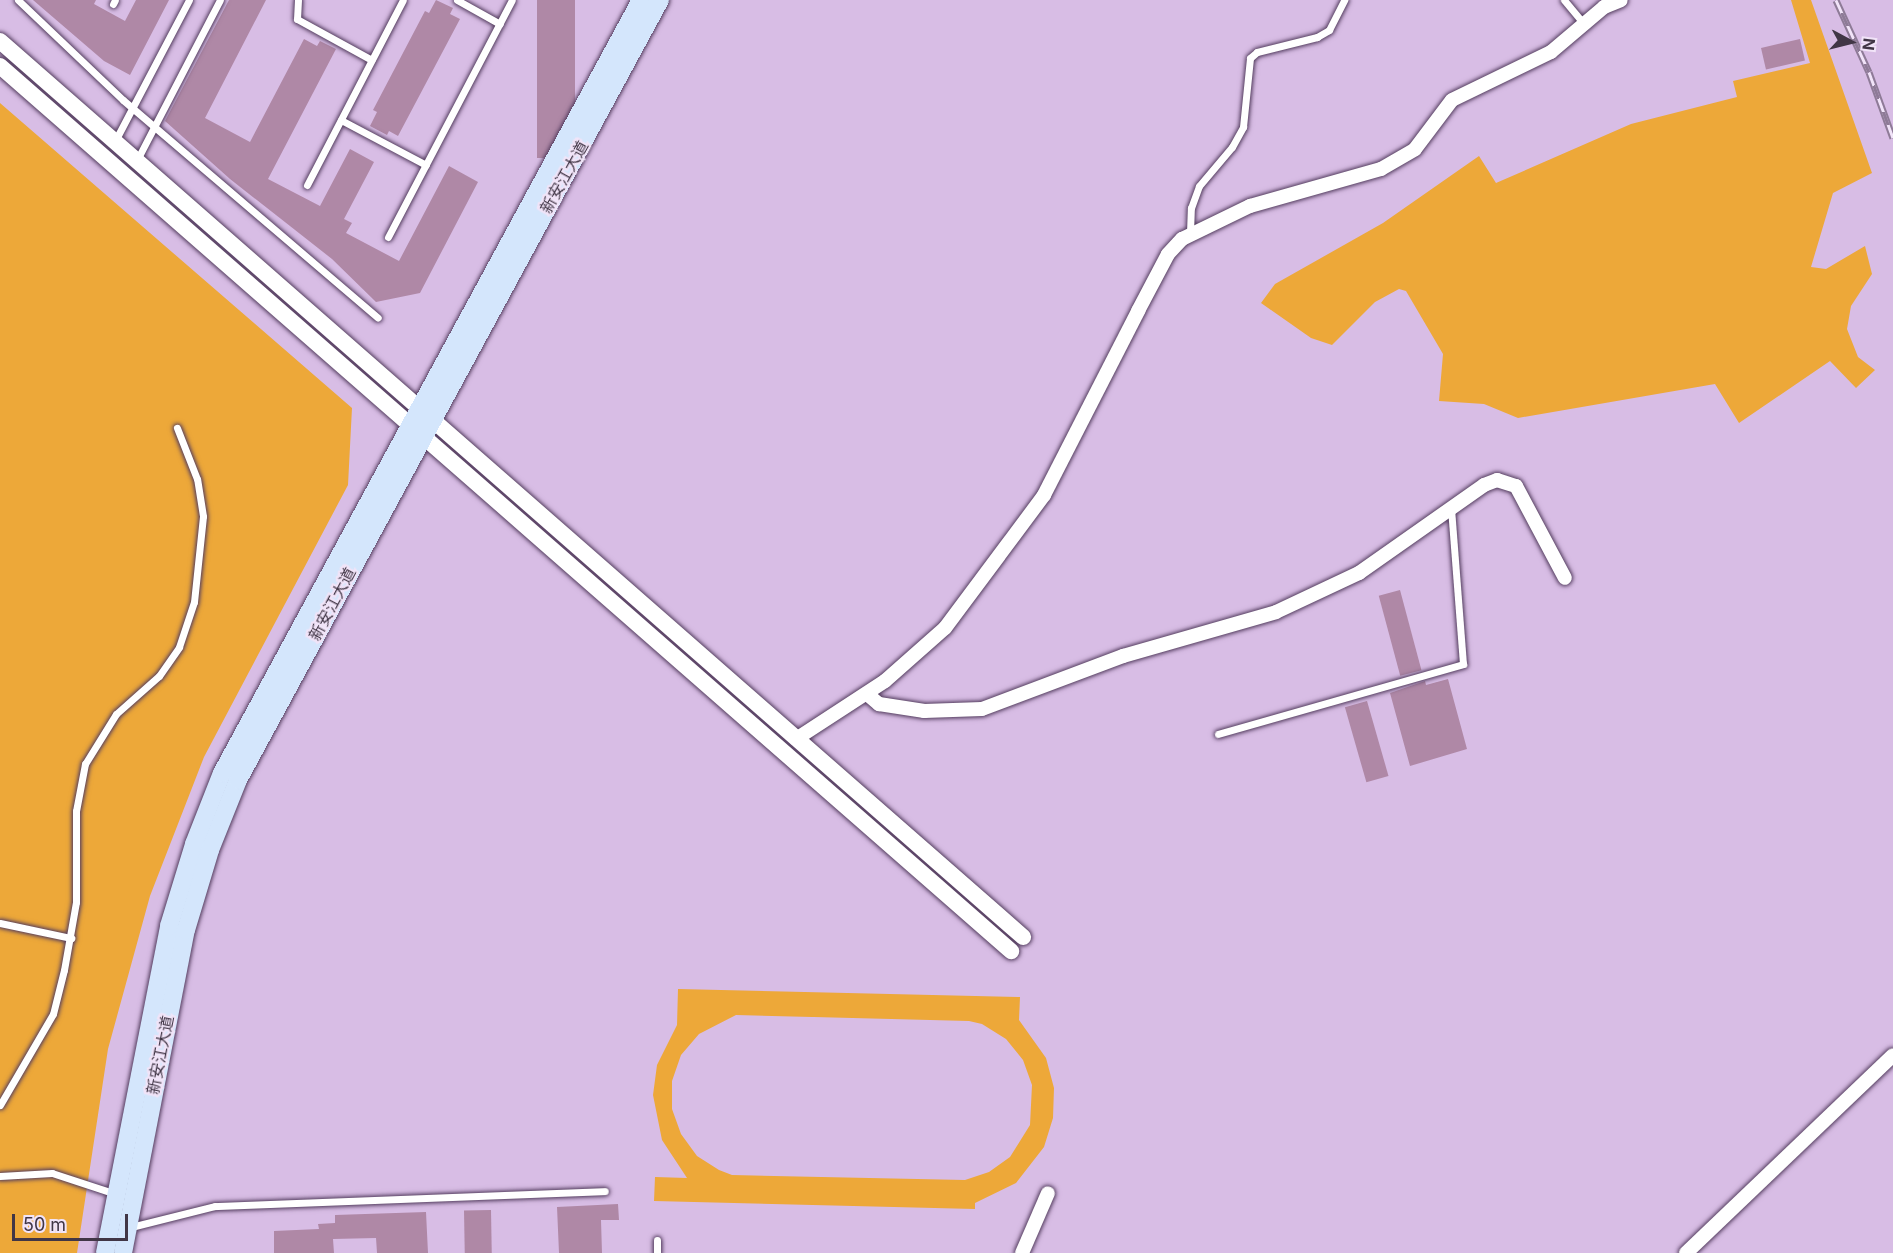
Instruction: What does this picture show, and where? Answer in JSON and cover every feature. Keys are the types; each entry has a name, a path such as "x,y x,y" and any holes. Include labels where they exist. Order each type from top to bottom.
{"main road":[{"name":"新安江大道","path":"424,415 640,0"},
{"name":"新安江大道","path":"105,1253 158,972 182,880 204,817 228,762 660,0"},
{"name":"新安江大道","path":"123,1253 183,942 223,815 238,780 415,431"}],"street":[{"path":"796,739 903,668 945,628 1036,507 1168,254 1190,234 1250,206 1359,178 1381,169 1415,149 1452,100 1551,52 1583,23 1621,0"},
{"path":"0,41 424,415 1023,937"},
{"path":"0,66 1011,951"},
{"path":"867,694 879,704 924,711 992,706 1026,689 1091,670 1123,656 1290,607 1359,573 1493,481 1516,486 1564,578"},
{"path":"1686,1253 1893,1055"},
{"path":"1022,1253 1048,1193"}],"lane":[{"path":"18,0 133,108 378,318"},
{"path":"115,143 189,0"},
{"path":"136,162 220,0"},
{"path":"298,0 297,19 372,60"},
{"path":"307,185 403,0"},
{"path":"457,0 500,24"},
{"path":"388,237 513,0"},
{"path":"1190,234 1191,208 1199,186 1232,147 1244,127 1250,58 1257,52 1317,37 1329,30 1344,0"},
{"path":"1564,0 1583,23"},
{"path":"341,120 426,165"},
{"path":"0,1105 53,1014 71,938 77,878 76,811 85,764 116,714 159,676 179,647 196,590 204,535 201,497 192,461 177,428"},
{"path":"1218,734 1463,664 1451,509"},
{"path":"0,923 71,938"},
{"path":"0,1176 52,1173 116,1194"},
{"path":"127,1228 215,1206 605,1191"},
{"path":"657,1240 657,1253"}],"shaded area":[{"path":"1791,0 1811,0 1872,173 1833,193 1811,267 1826,269 1865,246 1872,274 1851,306 1847,329 1858,357 1875,370 1856,388 1830,361 1739,423 1715,384 1518,418 1484,404 1439,401 1443,354 1406,291 1399,289 1375,302 1332,345 1311,338 1261,303 1275,284 1383,223 1479,156 1496,183 1631,124 1737,97 1733,81 1810,63"},
{"path":"0,103 352,408 348,485 204,757 150,896 108,1049 77,1253 0,1253"},
{"path":"678,989 1020,997 1019,1020 1046,1058 1054,1088 1053,1118 1044,1147 1016,1183 975,1203 975,1209 654,1201 655,1177 687,1178 662,1140 653,1095 657,1065 677,1025","holes":["736,1015 969,1021 982,1024 1006,1039 1023,1060 1032,1085 1030,1125 1010,1157 989,1172 965,1180 732,1175 719,1170 697,1156 681,1134 672,1109 672,1081 681,1055 699,1034"]}],"building":[{"path":"33,0 96,0 94,4 125,21 136,0 169,0 130,75 104,61"},
{"path":"229,0 266,0 205,118 250,142 304,39 317,46 320,41 336,49 268,179 320,206 350,149 374,162 344,219 352,223 346,233 399,261 449,166 478,182 420,293 376,302 332,259 230,179 165,121"},
{"path":"436,0 453,8 450,14 460,19 398,136 389,131 387,135 370,126 377,112 373,110 425,11 429,13"},
{"path":"537,0 575,0 575,158 537,158"},
{"path":"1800,39 1805,60 1766,69 1761,48"},
{"path":"1400,590 1421,670 1400,676 1379,596"},
{"path":"1448,679 1467,749 1410,766 1390,693 1425,681 1426,685"},
{"path":"1367,701 1388,776 1366,782 1345,707"},
{"path":"618,1204 619,1220 601,1220 602,1253 559,1253 557,1207"},
{"path":"464,1210 491,1210 492,1253 465,1253"},
{"path":"426,1212 428,1253 377,1253 376,1238 333,1239 334,1253 274,1253 274,1231 319,1229 318,1224 335,1223 335,1215"}],"railway":[{"path":"1836,0 1869,72 1893,138"}]}
